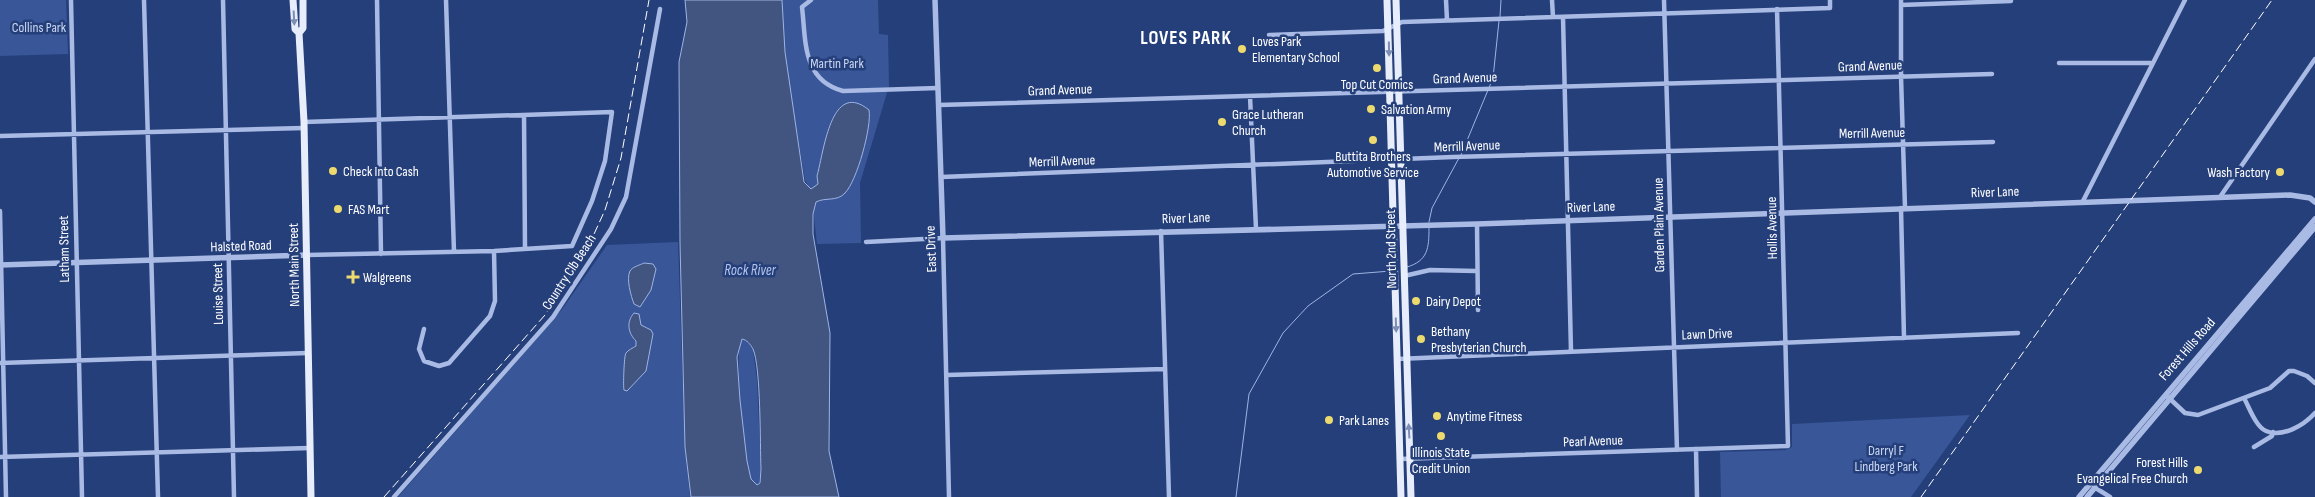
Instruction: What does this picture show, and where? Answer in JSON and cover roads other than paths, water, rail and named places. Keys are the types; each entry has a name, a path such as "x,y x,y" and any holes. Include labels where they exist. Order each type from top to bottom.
{"main road":[{"name":"North Main Street","path":"293,0 295,29 299,34 304,125 311,497"},
{"name":"North Main Street","path":"299,34 303,28 302,0"},
{"name":"North 2nd Street","path":"1387,0 1401,497"},
{"name":"North 2nd Street","path":"1396,0 1411,497"}],"street":[{"name":"Latham Street","path":"70,0 82,497"},
{"path":"144,0 153,261 158,497"},
{"name":"Louise Street","path":"223,0 234,497"},
{"path":"377,0 381,254"},
{"path":"446,0 454,252"},
{"path":"811,0 802,7 811,68 820,80 832,88 843,91 938,88"},
{"name":"East Drive","path":"936,0 949,497"},
{"path":"1446,0 1447,20"},
{"path":"1552,0 1553,17"},
{"name":"Garden Plain Avenue","path":"1664,0 1677,450"},
{"path":"1270,35 1383,31 1402,22 1830,8 1830,0"},
{"path":"2083,201 2151,63 2185,0"},
{"path":"1904,338 1901,2 2011,1"},
{"name":"Country Clb Beach","path":"394,497 554,318 611,229 625,201 660,9"},
{"name":"Hollis Avenue","path":"1777,9 1788,446"},
{"path":"1563,17 1571,351"},
{"path":"2220,197 2315,58"},
{"path":"2059,63 2151,63"},
{"name":"Grand Avenue","path":"939,105 1992,74"},
{"path":"1250,96 1256,229"},
{"name":"Halsted Road","path":"1,265 494,251 572,246 592,201 605,161 612,112 524,115"},
{"path":"0,136 73,136 227,131 379,120 524,115 525,249"},
{"name":"Merrill Avenue","path":"941,176 1253,166 1466,156 1993,142"},
{"name":"River Lane","path":"866,242 1161,231 1568,221 2290,195 2310,198 2315,202"},
{"path":"0,211 1,363 3,457 6,497"},
{"name":"Forest Hills Road","path":"2277,268 2315,219"},
{"path":"1477,224 1476,270 1478,310"},
{"name":"Forest Hills Road","path":"2080,497 2093,486 2167,396 2277,268 2315,227"},
{"path":"1161,231 1169,497"},
{"path":"424,329 419,349 424,361 439,366 449,363 490,316 495,302 494,251"},
{"path":"1404,275 1430,270 1476,270"},
{"name":"Lawn Drive","path":"1397,358 2018,333"},
{"path":"1,363 308,353"},
{"path":"947,375 1166,369"},
{"path":"2167,396 2186,413 2198,415 2270,388 2289,371 2294,370 2307,376 2315,383"},
{"path":"2244,398 2261,427 2266,431 2282,433 2307,422 2315,413"},
{"path":"2254,447 2272,436 2273,432"},
{"name":"Pearl Avenue","path":"1400,459 1788,446"},
{"path":"3,457 310,448"},
{"path":"1696,449 1697,497"},
{"path":"2093,486 2110,497"},
{"name":"Forest Hills Road","path":"2088,497 2093,486"}],"water":[{"name":"Rock River","path":"685,0 782,0 785,52 804,182 811,189 818,184 817,176 827,136 831,122 838,111 846,104 856,103 869,110 866,140 859,166 850,187 838,198 816,202 813,214 813,234 830,333 829,451 839,497 691,497 685,447 680,243 679,62 687,22","holes":["742,339 753,349 756,358 760,407 761,469 760,483 757,485 751,479 747,461 740,400 737,357"]},
{"path":"644,263 653,264 656,269 651,290 640,307 634,304 630,292 629,274 634,267"},
{"path":"634,313 639,314 641,325 651,330 653,334 646,371 627,391 624,390 625,355 636,346 636,341 631,335 629,327 631,316"}],"waterway":[{"path":"1500,17 1501,0"},
{"path":"1461,155 1493,78 1499,21"},
{"path":"1429,222 1432,208 1459,158"},
{"path":"1407,267 1419,261 1426,253 1429,242 1429,228"},
{"path":"1236,497 1249,394 1283,333 1308,306 1353,274 1391,271"}],"railway":[{"path":"384,497 545,315 584,256 605,210 621,158 649,0"},
{"path":"1921,497 2272,0"}],"place":[{"name":"Loves Park Elementary School","path":"1242,49"},
{"name":"Top Cut Comics","path":"1377,68"},
{"name":"Salvation Army","path":"1371,109"},
{"name":"Grace Lutheran Church","path":"1222,122"},
{"name":"Buttita Brothers Automotive Service","path":"1373,140"},
{"name":"Check Into Cash","path":"333,171"},
{"name":"Wash Factory","path":"2280,172"},
{"name":"FAS Mart","path":"338,209"},
{"name":"Walgreens","path":"353,277"},
{"name":"Dairy Depot","path":"1416,301"},
{"name":"Bethany Presbyterian Church","path":"1421,339"},
{"name":"Anytime Fitness","path":"1437,416"},
{"name":"Park Lanes","path":"1329,420"},
{"name":"Illinois State Credit Union","path":"1441,436"},
{"name":"Forest Hills Evangelical Free Church","path":"2198,470"}],"district":[{"name":"LOVES PARK","path":"1186,38"}],"park label":[{"name":"Collins Park","path":"39,27"},
{"name":"Martin Park","path":"837,63"},
{"name":"Darryl F Lindberg Park","path":"1886,458"}]}
